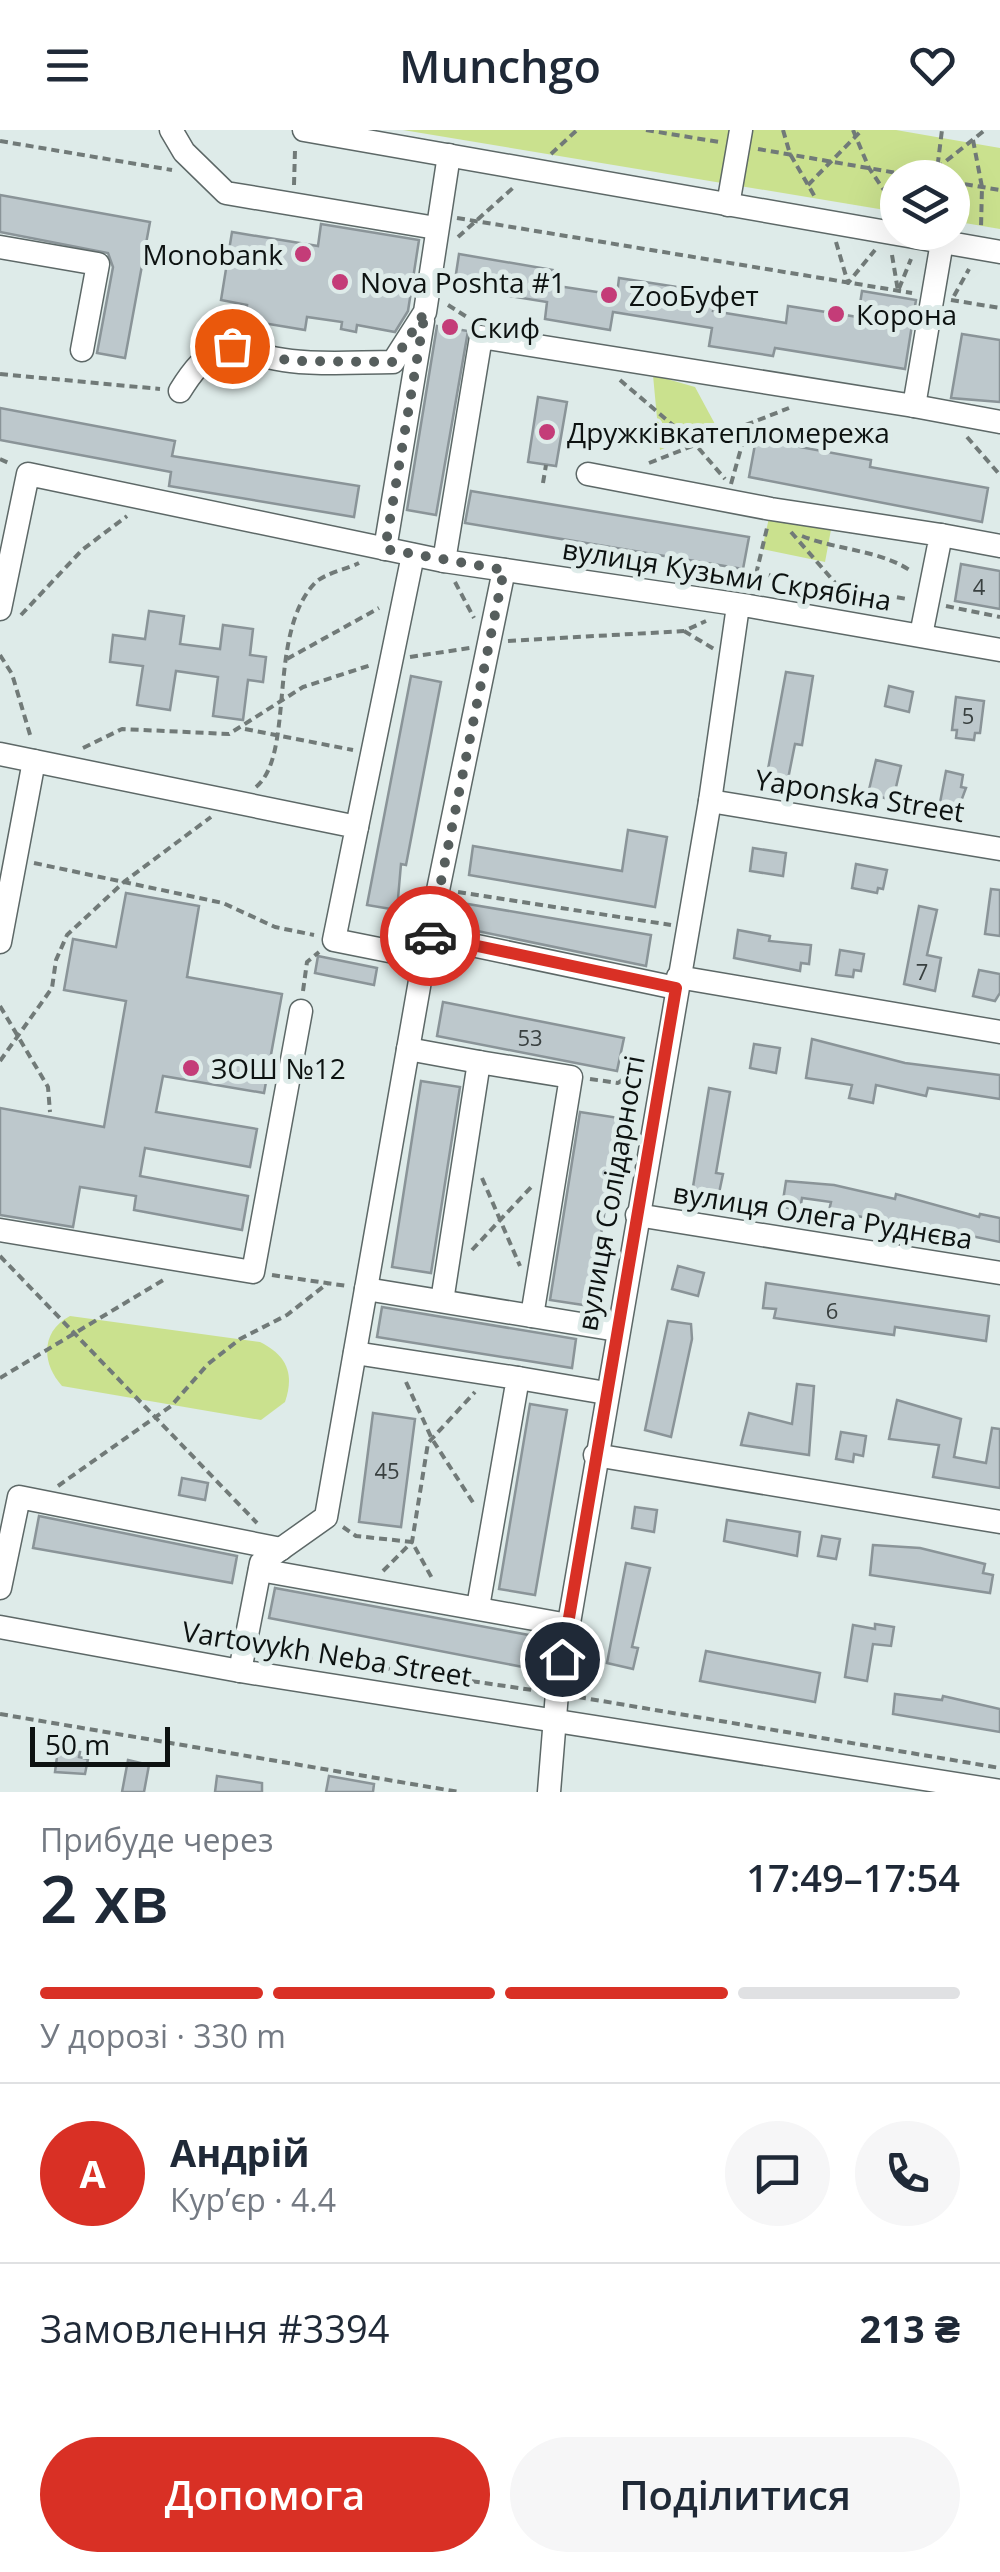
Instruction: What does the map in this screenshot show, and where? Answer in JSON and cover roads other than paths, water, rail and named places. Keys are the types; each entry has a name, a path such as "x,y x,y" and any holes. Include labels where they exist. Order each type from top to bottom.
{"street":[{"path":"171,130 226,194 438,221"},
{"path":"728,205 740,138"},
{"path":"300,140 449,155 830,223 880,222"},
{"path":"385,549 449,155"},
{"path":"0,248 98,264 82,350"},
{"path":"914,406 932,296 931,250"},
{"path":"180,390 199,360 232,346 290,361 393,362 426,301"},
{"path":"444,561 482,337 1000,422"},
{"name":"вулиця Кузьми Скрябіна","path":"6,616 28,474 444,561 1000,650"},
{"path":"588,474 771,510 1000,546"},
{"path":"921,635 941,536"},
{"path":"413,555 334,940 426,947 1000,1032"},
{"path":"242,1660 260,1564 326,1516 426,947 504,570"},
{"name":"вулиця Солідарності","path":"550,1792 556,1693 710,801 738,606"},
{"path":"0,754 357,827"},
{"path":"0,942 34,761"},
{"name":"Yaponska Street","path":"710,801 1000,849"},
{"path":"0,1230 253,1272 300,1011"},
{"path":"408,1050 571,1077 532,1316"},
{"path":"444,1290 479,1062"},
{"name":"вулиця Олега Руднєва","path":"637,1215 1000,1273"},
{"path":"366,1288 444,1290 532,1316 617,1330"},
{"path":"355,1353 606,1393"},
{"path":"478,1607 518,1378"},
{"path":"595,1455 1000,1522"},
{"path":"0,1588 8,1530 19,1497 280,1549"},
{"path":"0,1500 8,1530"},
{"path":"260,1570 568,1625"},
{"name":"Vartovykh Neba Street","path":"0,1627 242,1660 553,1720 1000,1791"}],"place":[{"name":"Monobank","path":"303,254"},
{"name":"Nova Poshta #1","path":"340,282"},
{"name":"ZooБуфет","path":"609,295"},
{"name":"Корона","path":"836,314"},
{"name":"Скиф","path":"450,327"},
{"name":"Дружківкатепломережа","path":"547,432"},
{"name":"ЗОШ №12","path":"191,1068"}]}
